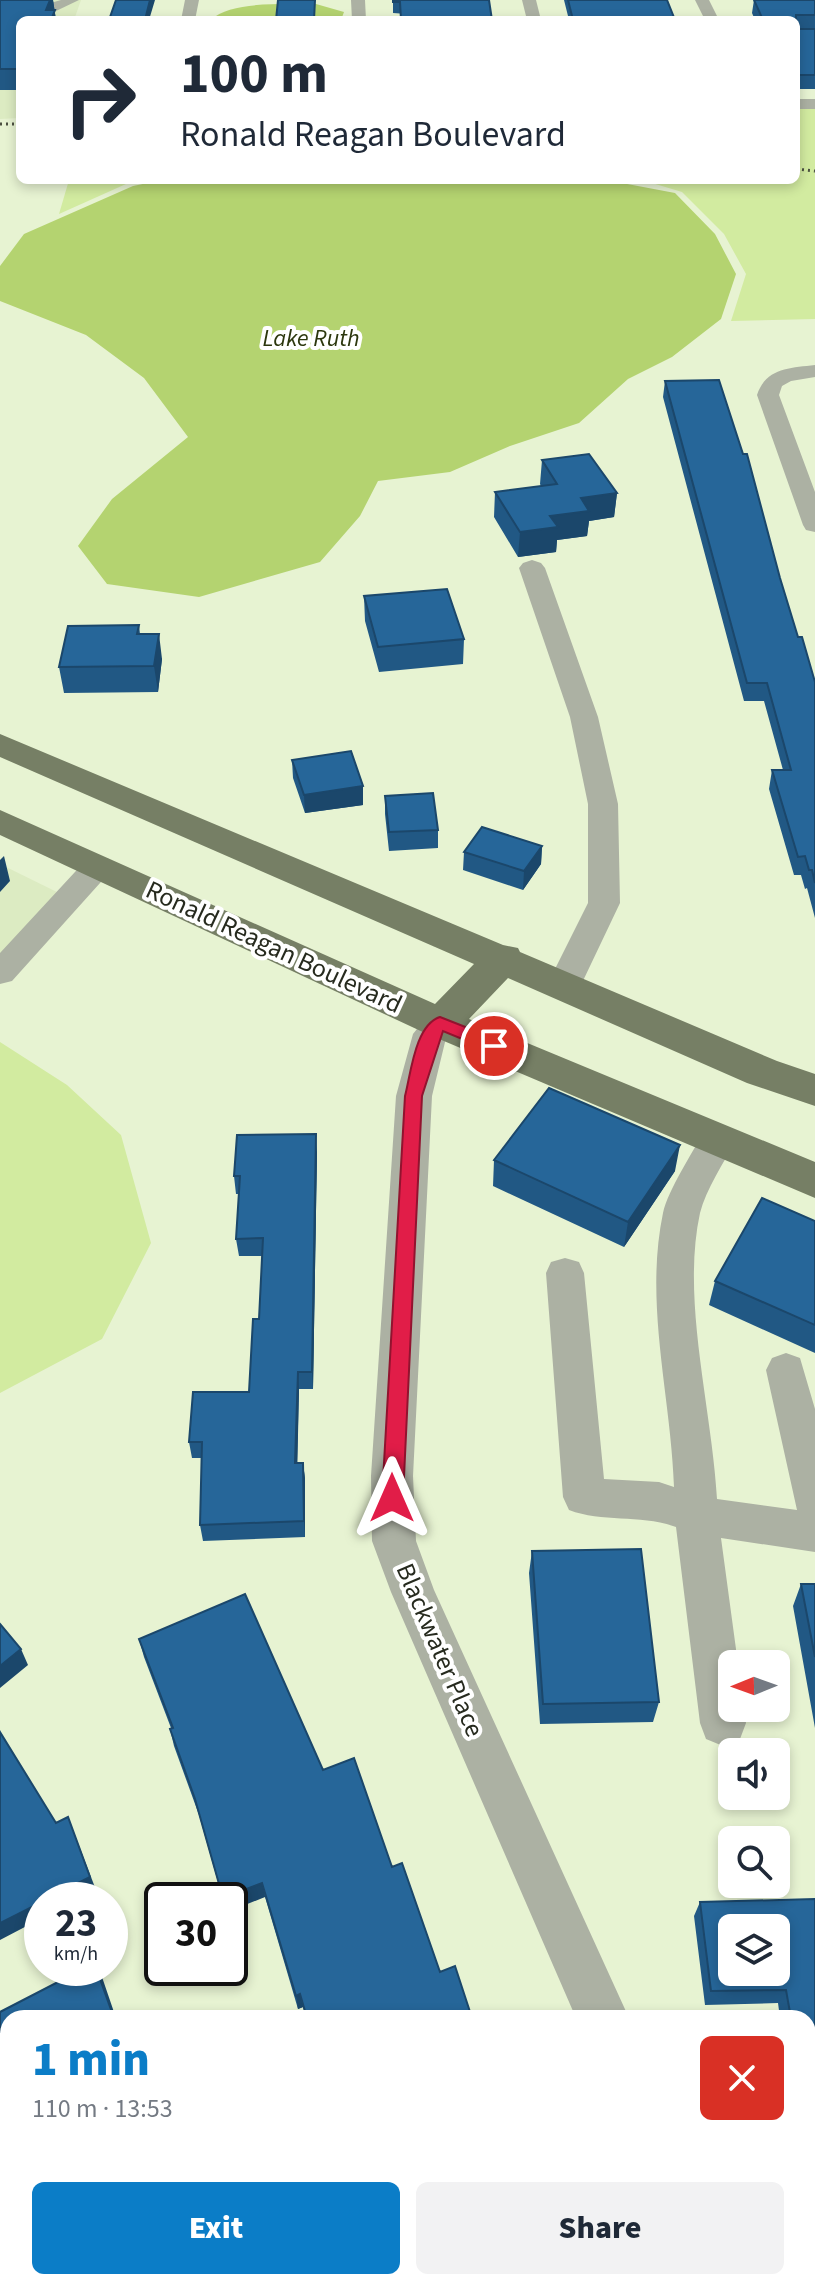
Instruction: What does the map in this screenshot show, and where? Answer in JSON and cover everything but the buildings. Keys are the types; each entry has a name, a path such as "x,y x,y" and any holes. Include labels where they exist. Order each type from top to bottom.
{"main road":[{"path":"0,744 504,958 762,1072 815,1090"},
{"name":"Ronald Reagan Boulevard","path":"0,821 440,1023 815,1181"},
{"path":"440,1023 504,958"}],"street":[{"path":"3,5 49,7 72,0"},
{"path":"814,519 768,395 772,383 785,375 815,371"},
{"path":"532,568 584,717 603,804 604,903 564,985"},
{"path":"0,973 98,866"},
{"name":"Blackwater Place","path":"440,1023 430,1034 414,1096 392,1476 394,1541 413,1592 599,2010"},
{"path":"717,1141 682,1211 674,1300 693,1444 696,1515 723,1723"},
{"path":"565,1273 584,1497 659,1501 696,1515 815,1532"},
{"path":"786,1370 815,1502"}],"shaded area":[{"path":"0,0 81,0 75,16 16,16 16,118 0,119"},
{"path":"800,109 815,109 815,319 731,321 746,274 724,234 682,192 655,184 800,184"},
{"path":"68,184 126,184 59,214"},
{"path":"0,864 65,896 0,971"},
{"path":"0,1042 67,1085 121,1135 151,1243 102,1339 0,1393"}],"water":[{"path":"316,4 344,12 342,16 217,16 245,6"},
{"name":"Lake Ruth","path":"627,184 675,193 715,234 736,274 721,319 672,357 628,379 579,423 510,446 450,472 378,481 360,516 320,562 199,597 107,584 78,546 112,499 188,437 144,378 86,335 0,301 0,266 24,234 133,186"}],"railway":[{"path":"0,124 16,124"},
{"path":"800,169 815,171"}],"route":[{"path":"392,1498 414,1096 430,1034 440,1023 494,1046"}]}
